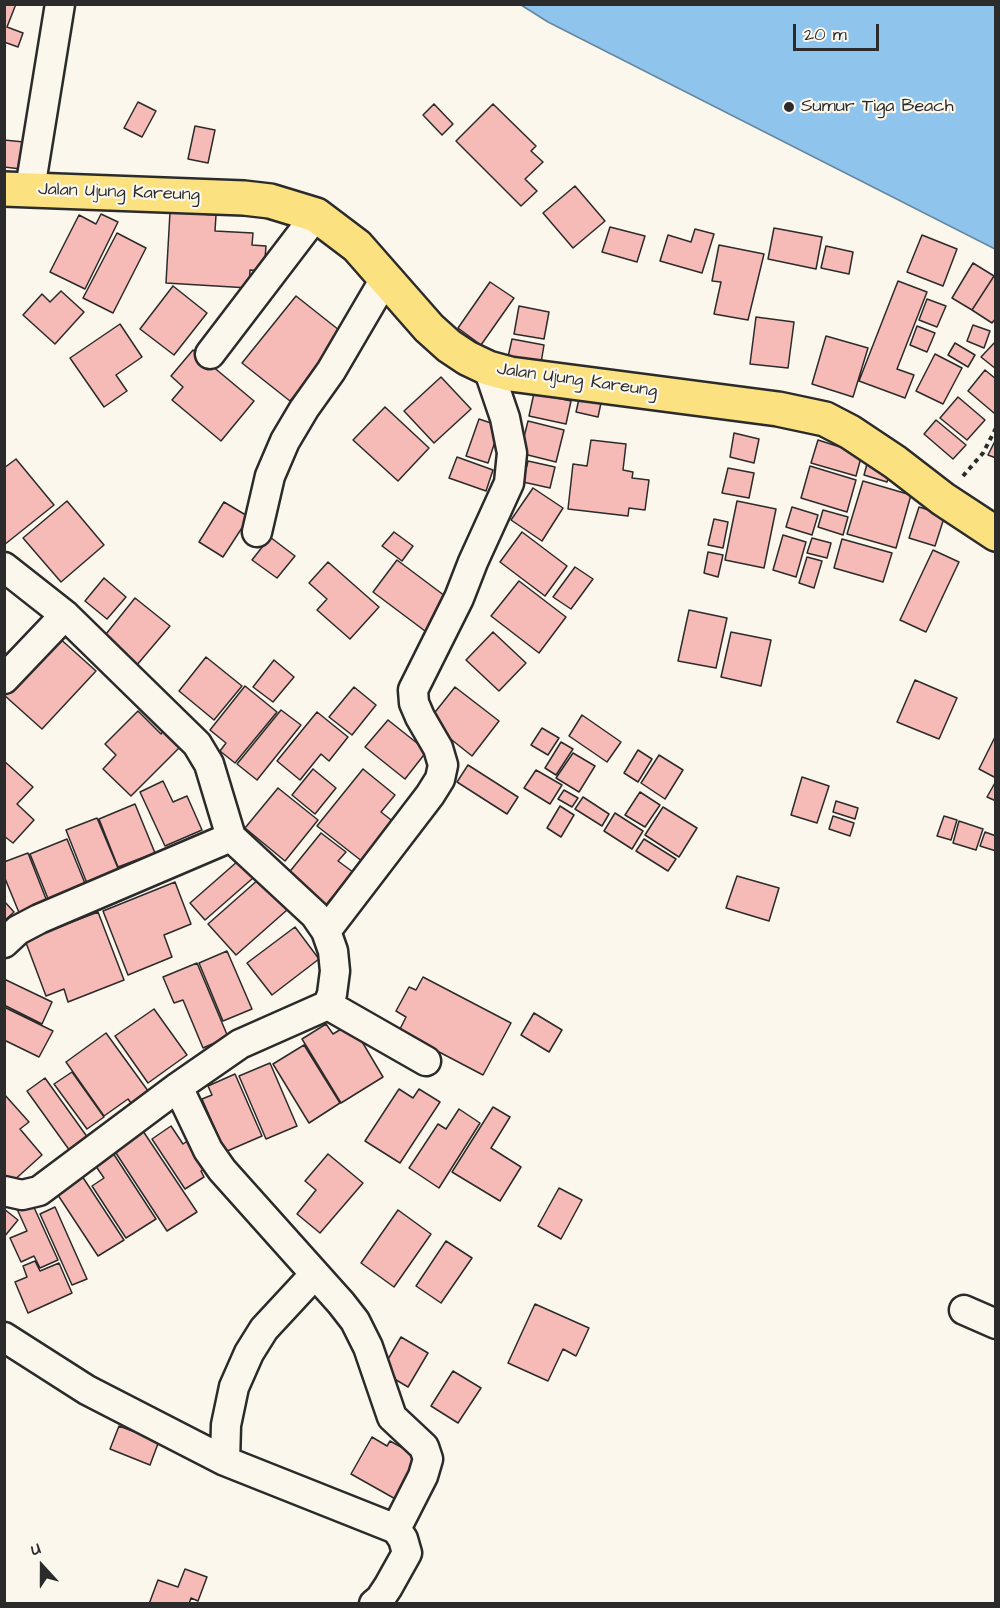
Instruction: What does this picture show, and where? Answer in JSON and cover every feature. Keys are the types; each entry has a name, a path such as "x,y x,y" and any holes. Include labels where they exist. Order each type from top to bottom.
{"main road":[{"name":"Jalan Ujung Kareung","path":"17,189 244,198 270,201 316,215 357,246 429,328 466,358 488,368 510,374 778,409 825,419 850,432 895,462 943,499 996,534"}],"street":[{"path":"17,189 60,4"},
{"path":"210,354 316,215"},
{"path":"257,532 270,476 285,441 331,371 386,277"},
{"path":"326,931 440,779 442,765 438,748 420,717 414,703 413,690 459,598 509,483 512,453 506,418 488,368"},
{"path":"4,567 65,615 197,744 209,764 231,837 315,915 326,931 333,951 335,970 328,1005 240,1044 178,1087 39,1191 22,1195 4,1191"},
{"path":"4,679 65,615"},
{"path":"4,943 18,930 39,919 231,837"},
{"path":"328,1005 426,1061"},
{"path":"178,1087 208,1150 222,1170 355,1321 368,1347 392,1417 424,1447 428,1459 423,1476 396,1529"},
{"path":"225,1461 226,1425 234,1387 249,1353 264,1329 315,1274"},
{"path":"964,1310 996,1324"},
{"path":"4,1337 87,1390 225,1461 396,1529 403,1539 407,1553 388,1587 374,1604"}],"path":[{"path":"943,499 983,453 996,428"}],"water":[{"path":"521,5 995,5 995,249 548,22"}],"building":[{"path":"4,4 16,4 7,27 23,33 18,47 4,42"},
{"path":"138,102 156,111 142,137 124,128"},
{"path":"434,104 453,124 442,135 423,115"},
{"path":"493,104 536,146 531,151 543,162 525,179 537,191 521,206 456,141"},
{"path":"195,126 215,130 208,163 188,159"},
{"path":"4,140 24,142 21,169 4,167"},
{"path":"575,186 605,221 573,248 543,213"},
{"path":"170,212 216,215 215,231 253,233 252,245 266,246 264,271 250,270 249,288 166,283"},
{"path":"101,214 118,222 85,289 50,272 79,215 96,224"},
{"path":"610,227 645,236 637,262 602,252"},
{"path":"774,228 822,237 816,269 768,259"},
{"path":"695,229 714,234 702,273 660,261 668,235 691,242"},
{"path":"117,233 146,248 113,313 83,298"},
{"path":"922,235 957,249 943,286 907,272"},
{"path":"719,245 764,254 748,320 714,314 721,282 712,281"},
{"path":"826,246 853,252 849,274 821,268"},
{"path":"973,263 994,276 972,310 952,298"},
{"path":"994,276 996,277 996,318 992,323 972,310"},
{"path":"898,281 927,292 897,369 914,375 905,398 859,381"},
{"path":"490,282 514,298 481,345 458,328"},
{"path":"173,286 207,313 174,355 140,329"},
{"path":"61,291 84,312 55,344 23,315 42,294 50,302"},
{"path":"296,296 344,334 290,401 242,363"},
{"path":"927,299 946,306 937,327 919,320"},
{"path":"519,306 549,312 544,339 514,334"},
{"path":"756,317 794,322 788,368 750,364"},
{"path":"120,324 142,357 116,375 127,391 104,407 70,358"},
{"path":"973,325 990,331 984,348 967,341"},
{"path":"917,326 935,333 927,352 910,345"},
{"path":"826,336 868,348 853,397 812,384"},
{"path":"512,339 544,345 541,363 508,357"},
{"path":"996,341 996,369 981,357"},
{"path":"955,343 975,355 968,367 948,355"},
{"path":"193,350 254,401 221,441 172,400 183,387 171,376"},
{"path":"935,354 962,368 943,404 916,391"},
{"path":"985,370 996,379 996,411 994,413 968,391"},
{"path":"441,377 471,409 434,443 404,411"},
{"path":"534,393 571,401 566,424 529,416"},
{"path":"958,397 985,420 967,440 940,418"},
{"path":"579,399 601,403 598,417 576,412"},
{"path":"385,407 429,448 398,481 353,440"},
{"path":"479,419 500,426 488,463 466,456"},
{"path":"936,420 966,445 953,459 924,434"},
{"path":"528,421 564,430 556,462 520,453"},
{"path":"734,433 759,439 754,463 730,457"},
{"path":"996,439 996,458 988,455"},
{"path":"591,440 626,444 623,470 633,472 632,478 649,480 645,510 629,508 628,516 568,509 573,464 587,466"},
{"path":"818,440 862,454 856,476 811,463"},
{"path":"457,457 493,470 486,491 449,478"},
{"path":"16,459 54,505 4,545 4,468"},
{"path":"528,461 555,467 550,488 523,482"},
{"path":"867,464 891,470 887,482 864,475"},
{"path":"810,466 856,480 847,512 801,498"},
{"path":"728,468 754,473 749,498 722,493"},
{"path":"863,481 911,495 896,548 847,534"},
{"path":"533,488 563,508 542,541 511,520"},
{"path":"67,501 104,545 61,582 23,538"},
{"path":"737,501 776,509 764,568 725,560"},
{"path":"224,502 249,517 223,557 199,542"},
{"path":"792,507 818,515 812,535 786,527"},
{"path":"919,507 945,515 935,546 909,538"},
{"path":"823,510 848,517 843,535 818,527"},
{"path":"714,519 728,522 723,548 708,545"},
{"path":"394,532 413,546 402,561 382,546"},
{"path":"522,532 567,566 545,596 500,562"},
{"path":"783,535 806,542 796,577 773,570"},
{"path":"270,537 295,556 277,578 252,560"},
{"path":"812,538 831,543 827,558 807,553"},
{"path":"842,539 892,553 883,582 834,568"},
{"path":"933,550 959,562 926,632 900,620"},
{"path":"708,552 723,555 718,577 704,573"},
{"path":"807,557 822,561 814,588 799,583"},
{"path":"397,560 449,599 425,631 373,592"},
{"path":"328,562 379,607 350,639 317,610 327,599 309,583"},
{"path":"575,567 593,579 571,609 553,597"},
{"path":"104,578 126,597 107,619 85,601"},
{"path":"519,581 566,617 539,653 491,616"},
{"path":"135,598 170,626 136,666 102,639"},
{"path":"689,610 727,618 716,668 678,661"},
{"path":"493,632 526,663 499,691 466,660"},
{"path":"731,632 771,640 761,686 721,677"},
{"path":"57,636 96,671 42,729 4,693"},
{"path":"206,657 242,686 214,720 179,691"},
{"path":"274,660 294,677 273,702 253,687"},
{"path":"915,680 957,698 939,739 897,722"},
{"path":"245,686 277,712 235,763 220,751 226,743 210,730"},
{"path":"354,687 376,705 352,735 329,717"},
{"path":"455,687 499,721 472,756 428,721"},
{"path":"281,710 301,725 257,780 237,764"},
{"path":"138,711 161,734 164,730 181,746 131,796 103,769 116,755 105,744"},
{"path":"317,712 348,737 329,761 321,754 300,780 277,761"},
{"path":"582,715 621,742 607,762 569,736"},
{"path":"388,720 427,751 405,779 365,747"},
{"path":"542,728 559,738 548,755 531,745"},
{"path":"996,735 996,778 979,769"},
{"path":"561,742 573,749 556,775 545,768"},
{"path":"638,750 652,759 638,782 624,773"},
{"path":"573,753 595,766 579,792 556,778"},
{"path":"659,755 683,770 665,799 641,783"},
{"path":"4,761 33,787 17,804 34,820 13,843 4,836"},
{"path":"468,765 518,797 507,814 457,782"},
{"path":"313,769 336,788 315,814 292,795"},
{"path":"363,769 395,795 381,812 395,823 363,862 317,826"},
{"path":"536,770 562,785 550,804 524,788"},
{"path":"802,777 829,786 817,823 791,815"},
{"path":"163,781 173,802 187,796 202,830 165,846 140,792"},
{"path":"996,781 996,801 987,797"},
{"path":"278,788 318,820 285,861 245,828"},
{"path":"564,790 578,798 572,807 558,799"},
{"path":"640,792 660,805 645,827 625,815"},
{"path":"583,797 609,814 602,826 575,809"},
{"path":"836,801 858,808 855,819 833,812"},
{"path":"135,804 155,853 118,867 99,819"},
{"path":"560,806 574,815 561,837 547,828"},
{"path":"663,807 697,828 679,857 645,835"},
{"path":"615,813 643,831 632,849 604,831"},
{"path":"833,816 854,823 850,836 829,829"},
{"path":"944,816 957,820 951,840 937,836"},
{"path":"97,818 120,873 88,886 66,830"},
{"path":"959,821 983,829 976,850 953,843"},
{"path":"985,832 996,836 996,851 980,846"},
{"path":"321,833 346,852 338,861 353,872 325,906 287,875"},
{"path":"67,839 86,886 49,901 30,854"},
{"path":"644,839 676,859 668,871 636,851"},
{"path":"28,853 48,904 20,915 4,876 4,862"},
{"path":"238,861 253,878 205,920 190,903"},
{"path":"737,876 779,888 769,921 726,908"},
{"path":"259,879 287,910 236,955 208,924"},
{"path":"175,882 191,924 164,935 172,957 128,975 103,911"},
{"path":"4,901 14,912 4,921"},
{"path":"98,912 124,980 68,1002 64,989 46,996 25,940"},
{"path":"295,927 319,959 272,995 247,963"},
{"path":"227,951 252,1009 223,1021 199,963"},
{"path":"197,963 228,1037 203,1048 183,1000 174,1003 163,977"},
{"path":"423,977 511,1023 483,1075 399,1031 406,1017 396,1011 409,987 416,990"},
{"path":"4,979 52,1002 42,1024 4,1005"},
{"path":"4,1007 53,1031 39,1057 4,1040"},
{"path":"154,1009 187,1055 148,1083 115,1036"},
{"path":"534,1013 562,1030 549,1052 521,1035"},
{"path":"351,1023 383,1077 341,1103 302,1039 326,1024 333,1034"},
{"path":"106,1033 151,1095 134,1107 128,1099 104,1116 66,1062"},
{"path":"304,1045 340,1103 309,1123 273,1064"},
{"path":"270,1063 297,1126 266,1139 239,1076"},
{"path":"72,1072 104,1117 87,1129 54,1084"},
{"path":"235,1074 262,1136 225,1152 202,1099 212,1095 208,1086"},
{"path":"45,1078 88,1138 70,1151 27,1091"},
{"path":"399,1089 413,1098 419,1089 440,1102 400,1163 365,1141"},
{"path":"4,1094 29,1122 20,1129 42,1155 11,1183 4,1176"},
{"path":"493,1107 510,1117 491,1148 521,1167 500,1201 452,1172"},
{"path":"459,1109 480,1123 439,1188 409,1168 438,1124 446,1129"},
{"path":"171,1126 183,1144 192,1138 210,1165 201,1171 204,1177 185,1189 152,1139"},
{"path":"143,1131 197,1212 167,1231 114,1150"},
{"path":"111,1150 156,1219 126,1238 92,1186 104,1178 93,1162"},
{"path":"328,1154 363,1183 320,1233 297,1214 316,1190 305,1181"},
{"path":"80,1173 124,1240 98,1256 54,1189"},
{"path":"559,1188 582,1200 561,1239 538,1226"},
{"path":"32,1203 58,1260 40,1268 34,1256 21,1262 10,1238 27,1231 17,1209"},
{"path":"55,1207 87,1279 72,1285 40,1214"},
{"path":"4,1209 18,1220 4,1237"},
{"path":"398,1210 431,1234 394,1287 361,1263"},
{"path":"446,1241 472,1258 441,1303 416,1286"},
{"path":"35,1261 40,1271 59,1263 72,1293 28,1313 15,1282 27,1277 23,1266"},
{"path":"535,1304 589,1328 576,1356 563,1349 548,1381 508,1363"},
{"path":"401,1337 428,1353 408,1387 381,1371"},
{"path":"453,1371 481,1388 458,1423 431,1406"},
{"path":"119,1426 159,1441 150,1465 110,1449"},
{"path":"372,1437 387,1446 390,1441 423,1459 399,1501 351,1474"},
{"path":"185,1569 207,1577 198,1601 191,1598 189,1604 149,1604 158,1580 178,1587"}],"place":[{"name":"Sumur Tiga Beach","path":"789,107"}]}
